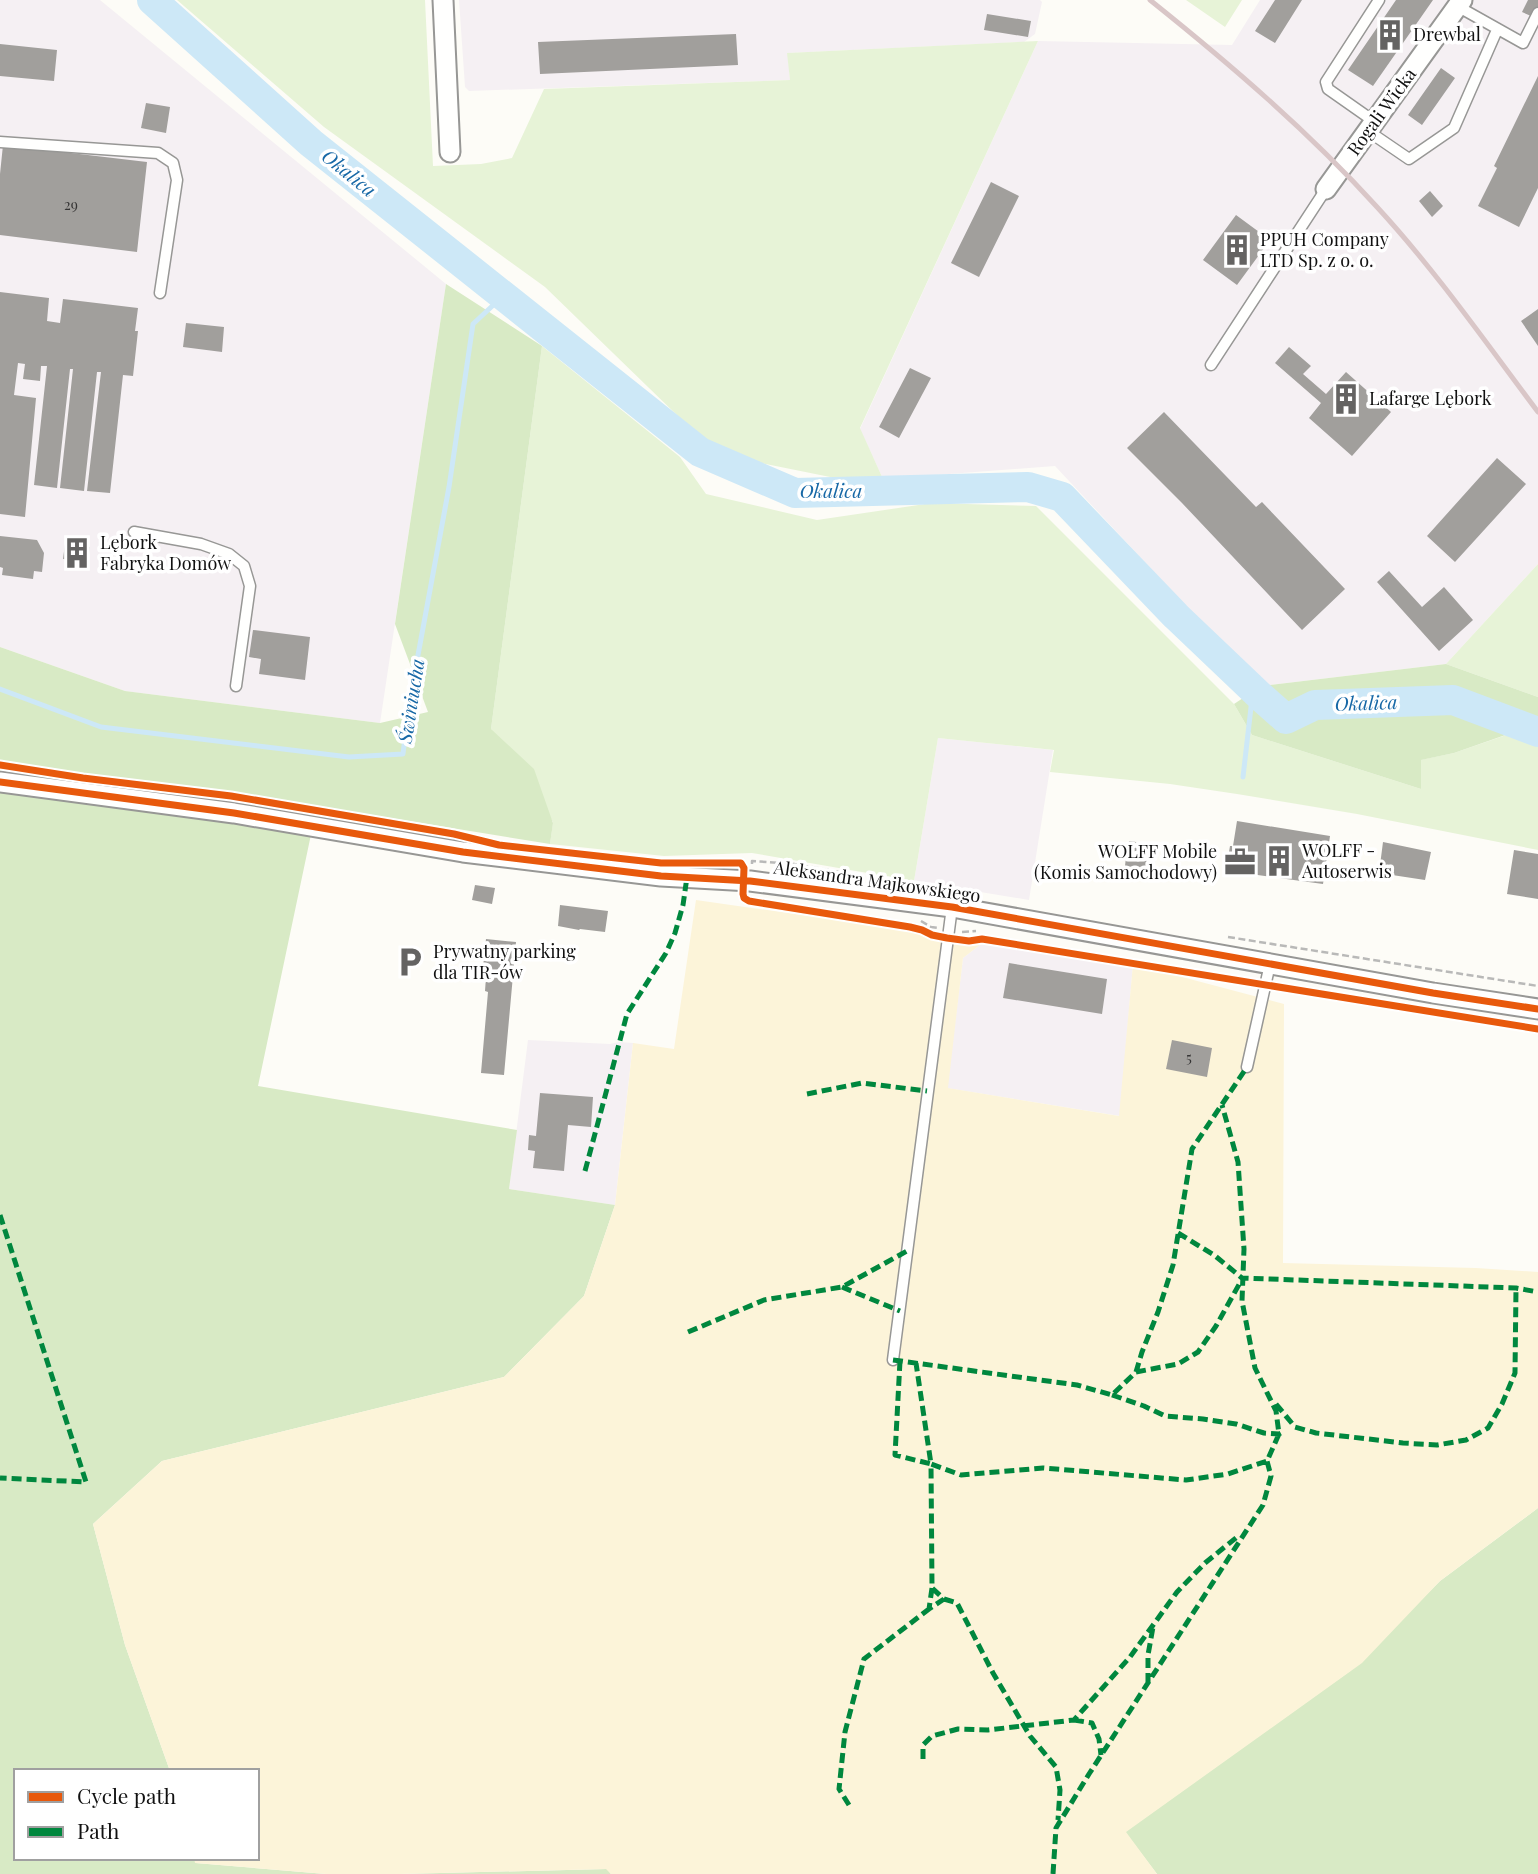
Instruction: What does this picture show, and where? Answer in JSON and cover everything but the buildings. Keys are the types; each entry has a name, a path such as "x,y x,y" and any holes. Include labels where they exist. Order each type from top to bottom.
{"street":[{"path":"443,0 450,152"},
{"name":"Rogali Wicka","path":"1326,189 1460,3"},
{"name":"Aleksandra Majkowskiego","path":"0,782 234,813 477,853 661,876 750,881 952,907 1433,993 1538,1009"}],"lane":[{"path":"1379,0 1326,82 1328,89 1409,159 1454,128 1497,30"},
{"path":"1460,3 1497,30 1523,43 1538,13"},
{"path":"0,142 158,153 173,163 177,180 160,293"},
{"path":"1211,365 1326,189"},
{"path":"134,532 201,544 229,554 244,566 250,586 236,686"},
{"path":"893,1360 952,907"},
{"path":"1247,1067 1270,964"}],"path":[{"path":"922,930 947,938 976,939"}],"shaded area":[{"path":"0,0 100,0 446,284 380,723 125,691 0,647"},
{"path":"459,0 1042,2 1035,34 1024,42 788,53 790,80 469,91 465,87"},
{"path":"1260,0 1538,0 1538,564 1446,664 1261,686 1055,466 883,479 860,429 1038,41 1232,45"},
{"path":"938,738 1053,750 1029,900 914,881"},
{"path":"985,941 1133,964 1120,1116 947,1088 963,958"},
{"path":"528,1040 633,1043 615,1205 509,1189"}],"green space":[{"path":"177,0 425,0 433,166 481,164 512,158 544,89 790,80 787,53 1038,41 860,428 883,479 845,480 717,454 545,287 324,127"},
{"path":"1186,0 1242,0 1225,27"},
{"path":"446,284 542,346 491,729 534,769 553,823 550,844 317,806 258,1086 517,1130 509,1189 615,1205 584,1296 504,1377 162,1461 93,1524 125,1645 169,1769 14,1769 14,1860 195,1860 196,1863 326,1874 0,1874 0,647 125,691 380,723 428,712 395,624"},
{"path":"542,346 680,457 706,494 817,520 932,503 1036,506 1234,704 1252,735 1421,789 1420,760 1454,753 1515,732 1538,742 1538,850 1357,814 1237,794 1170,784 1050,772 1054,750 938,738 914,881 752,853 664,856 550,844 553,822 491,729"},
{"path":"1538,564 1538,697 1446,664"},
{"path":"1446,664 1538,697 1538,742 1514,732 1454,753 1421,760 1421,789 1252,735 1234,704 1261,686"},
{"path":"1538,1508 1538,1874 1157,1874 1125,1832 1350,1671 1440,1581"},
{"path":"607,1869 611,1874 400,1874"}],"sand":[{"path":"696,900 985,941 963,958 948,1088 1119,1116 1133,964 1284,1004 1283,1263 1538,1272 1538,1508 1440,1581 1362,1663 1126,1832 1157,1874 611,1874 606,1869 326,1874 195,1863 194,1860 259,1860 259,1769 169,1769 125,1645 93,1524 162,1461 504,1377 584,1296 615,1205 633,1043 674,1049"}],"waterway":[{"name":"Okalica","path":"152,0 311,143 700,452 795,493 1028,487 1062,497 1176,616 1286,719 1315,705 1453,700 1538,732"},
{"name":"Świniucha","path":"0,689 101,727 349,757 403,754 409,704 449,487 473,324 503,296"},
{"path":"1243,777 1253,690"}],"railway":[{"path":"1150,0 1268,99 1351,179 1420,256 1538,412"}],"marked path":[{"path":"585,1171 627,1014 666,953 675,933 687,877"},
{"path":"893,1360 1077,1385 1112,1395 1136,1372 1158,1312 1173,1265 1192,1149 1247,1067"},
{"path":"807,1094 862,1083 927,1091"},
{"path":"932,1588 929,1609 944,1599 932,1588 931,1464 961,1475 1043,1468 1186,1480 1228,1474 1267,1461 1279,1434 1276,1411 1255,1368 1242,1301 1244,1249 1238,1162 1222,1105"},
{"path":"0,1215 86,1482 0,1478"},
{"path":"1178,1233 1214,1255 1242,1278 1516,1288 1538,1292"},
{"path":"688,1332 764,1300 842,1287 907,1251"},
{"path":"1136,1372 1178,1364 1198,1352 1241,1281"},
{"path":"842,1287 900,1311"},
{"path":"1276,1404 1295,1427 1316,1433 1437,1445 1466,1440 1488,1428 1515,1373 1516,1288"},
{"path":"900,1361 895,1455 931,1464 916,1363"},
{"path":"1112,1395 1165,1416 1236,1424 1264,1433 1279,1434 1285,1431"},
{"path":"1053,1874 1056,1828 1263,1505 1271,1476 1267,1461"},
{"path":"923,1759 923,1745 932,1736 958,1729 988,1730 1074,1720 1130,1657 1177,1592 1205,1563 1237,1537"},
{"path":"944,1599 957,1603 993,1673 1030,1736 1056,1767 1060,1790 1058,1820"},
{"path":"849,1805 839,1789 845,1732 864,1659 929,1609"},
{"path":"1148,1683 1148,1655 1153,1627"},
{"path":"1074,1720 1092,1723 1099,1739 1101,1755"}],"cycle path":[{"path":"0,765 231,796 454,834 499,845 661,863 741,863 744,868 743,894 749,901 910,927 947,938 969,941 982,939 1538,1029"},
{"path":"0,782 234,813 463,852 661,876 750,881 952,907 1433,993 1538,1009"}],"place":[{"name":"Drewbal","path":"1390,35"},
{"name":"PPUH Company LTD Sp. z o. o.","path":"1237,250"},
{"name":"Lafarge Lębork","path":"1346,399"},
{"name":"Lębork Fabryka Domów","path":"77,553"},
{"name":"WOLFF - Autoserwis","path":"1279,861"},
{"name":"WOLFF Mobile (Komis Samochodowy)","path":"1240,862"},
{"name":"Prywatny parking dla TIR-ów","path":"410,962"}]}
